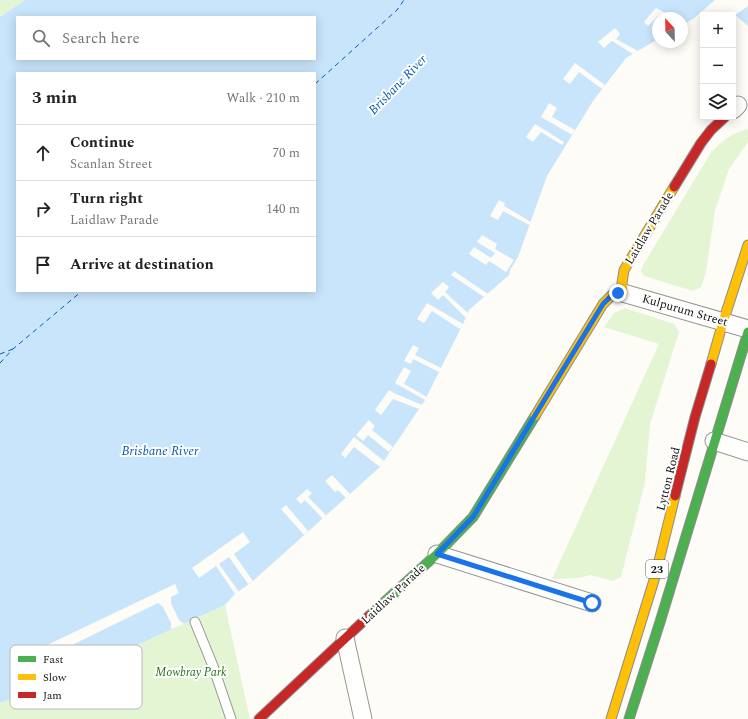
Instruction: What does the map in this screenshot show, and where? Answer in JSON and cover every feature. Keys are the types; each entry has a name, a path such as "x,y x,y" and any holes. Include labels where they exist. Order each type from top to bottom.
{"main road":[{"name":"Laidlaw Parade","path":"259,719 437,554 473,517 603,304 612,295 623,293 622,283 624,270 701,143 711,130 722,120"},
{"name":"Lytton Road","path":"611,719 655,577 695,417 723,322 748,245"},
{"name":"23","path":"629,719 748,332"}],"street":[{"name":"Kulpurum Street","path":"623,293 748,329"},
{"path":"714,441 748,452"},
{"path":"437,554 592,603"},
{"path":"345,638 363,719"}],"lane":[{"path":"195,622 213,666 231,719"}],"green space":[{"path":"0,0 25,0 0,17"},
{"path":"748,129 748,142 729,169 715,210 706,272 701,287 693,291 644,276 641,271 642,267 710,154 727,138"},
{"path":"625,308 674,324 679,332 650,424 645,482 621,577 613,581 591,575 579,578 552,579 659,344 604,327 614,313"},
{"name":"Mowbray Park","path":"225,605 250,719 0,719 0,703 10,699 10,709 142,709 142,645 137,645"}],"water":[{"name":"Brisbane River","path":"25,0 715,0 688,22 688,12 652,12 652,43 626,58 593,101 547,176 518,257 510,270 509,275 469,310 425,400 380,467 253,581 235,594 225,605 137,645 10,645 10,699 0,703 0,17"},
{"path":"748,6 748,26 736,16"}],"pier":[{"path":"656,8 664,12 653,12"},
{"path":"652,13 652,22 648,26 644,22"},
{"path":"615,28 620,34 616,39 638,51 633,54 612,41 604,48 598,42"},
{"path":"575,63 605,85 602,89 579,72 570,84 563,79"},
{"path":"549,103 557,108 552,117 575,130 572,135 541,117"},
{"path":"535,124 564,142 562,145 541,132 533,142 526,137"},
{"path":"499,200 505,203 504,206 531,222 529,225 503,211 498,220 490,216"},
{"path":"482,235 497,244 495,249 514,260 506,272 489,261 486,265 469,254 474,247 491,258 495,253 477,242"},
{"path":"454,271 488,294 484,297 451,275"},
{"path":"443,282 449,287 445,292 468,313 466,318 443,295 438,300 431,293"},
{"path":"427,303 463,324 460,329 432,311 424,323 417,319"},
{"path":"413,345 419,348 415,355 441,368 439,372 413,359 411,364 404,361"},
{"path":"404,367 411,371 404,384 427,397 425,400 395,383"},
{"path":"389,390 422,405 419,409 393,399 381,415 375,410"},
{"path":"369,420 375,426 372,430 393,447 389,452 368,435 363,441 356,435"},
{"path":"354,437 384,461 380,467 354,447 345,458 341,454"},
{"path":"332,475 350,494 346,498 338,490 335,492 325,481"},
{"path":"307,489 312,493 308,497 326,515 323,519 305,500 301,504 296,499"},
{"path":"286,505 308,531 304,535 281,509"},
{"path":"243,532 250,542 234,554 253,581 248,584 229,557 219,564 239,592 235,594 216,566 199,578 192,568"},
{"path":"175,584 179,593 171,597 171,603 179,620 184,624 171,629 171,623 163,607 158,603 72,645 47,645"}],"ferry route":[{"path":"316,83 397,10 404,0"},
{"path":"0,363 13,349 81,292"},
{"path":"0,354 13,349"}],"traffic: fast":[{"path":"629,719 748,332"},
{"path":"369,616 437,554 473,517 535,416"}],"traffic: slow":[{"path":"535,416 603,304 612,295 623,293 622,283 624,270 674,187"},
{"path":"711,364 748,245"},
{"path":"611,719 655,577 675,496"}],"traffic: jam":[{"path":"674,187 701,143 711,130 722,120"},
{"path":"675,496 695,417 711,364"},
{"path":"259,719 369,616"}],"route":[{"path":"592,603 437,554 473,517 603,304 612,295 618,293"}]}
